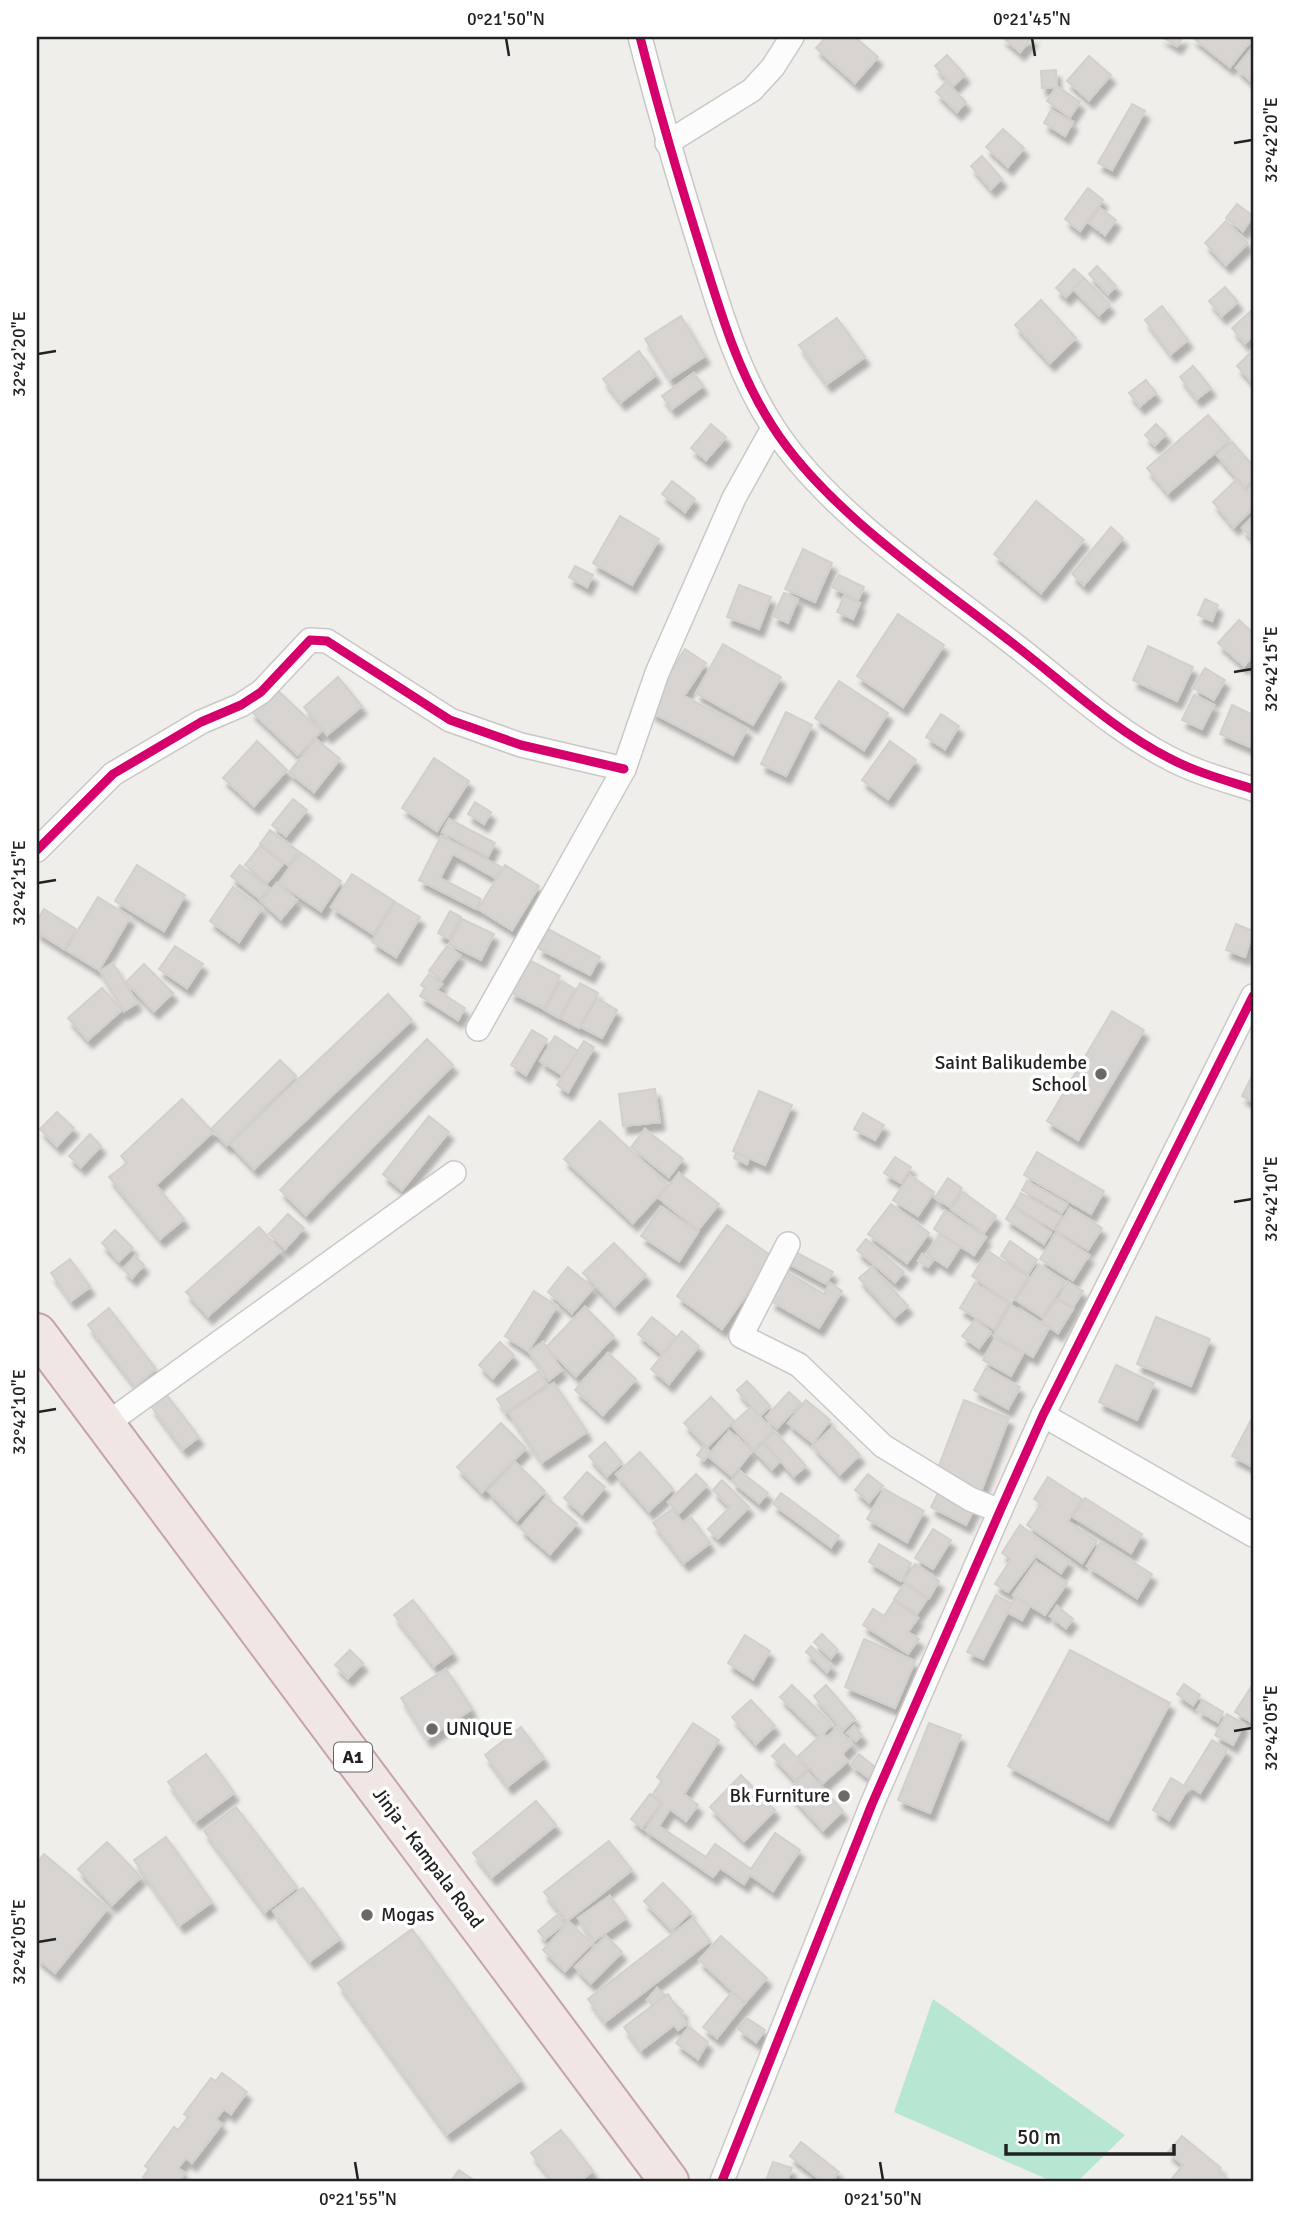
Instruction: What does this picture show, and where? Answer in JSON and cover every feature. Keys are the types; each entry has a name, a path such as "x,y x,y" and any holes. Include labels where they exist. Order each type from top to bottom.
{"highway":[{"name":"Jinja - Kampala Road","path":"37,1333 669,2181"}],"street":[{"path":"640,37 667,142 724,324 752,389 773,428 858,522 1117,725 1168,758 1215,778 1253,789"},
{"path":"667,142 752,90 773,67 792,37"},
{"path":"478,1028 624,769 657,673 734,498 773,428"},
{"path":"37,850 113,774 201,722 241,705 261,692 310,640 319,639 450,720 521,745 624,769"},
{"path":"727,2178 872,1804 1000,1511 1043,1415 1253,996"},
{"path":"105,1425 454,1173"},
{"path":"788,1244 741,1336 799,1365 883,1446 970,1499 1000,1511"},
{"path":"1043,1415 1253,1535"}],"green space":[{"path":"933,1999 1125,2135 1078,2181 1051,2181 894,2112"}],"building":[{"path":"826,37 855,37 878,57 855,83 816,48"},
{"path":"1002,37 1033,37 1020,52"},
{"path":"1162,37 1183,37 1177,46"},
{"path":"1192,37 1247,37 1251,40 1230,67"},
{"path":"1253,47 1253,79 1251,81 1236,68"},
{"path":"947,55 965,75 953,86 935,66"},
{"path":"1089,56 1111,75 1089,100 1067,81"},
{"path":"1056,70 1057,87 1042,88 1041,71"},
{"path":"946,82 966,102 957,112 936,92"},
{"path":"1057,86 1080,102 1070,117 1047,101"},
{"path":"1132,104 1145,111 1112,170 1098,163"},
{"path":"1051,110 1073,122 1065,136 1044,123"},
{"path":"1003,129 1024,148 1008,167 986,147"},
{"path":"982,156 1002,179 991,189 971,166"},
{"path":"1088,188 1103,200 1080,231 1065,219"},
{"path":"1237,204 1253,216 1243,231 1226,218"},
{"path":"1100,208 1116,220 1105,235 1089,223"},
{"path":"1226,221 1248,243 1226,265 1205,243"},
{"path":"1097,266 1116,286 1108,294 1089,274"},
{"path":"1074,269 1084,278 1066,297 1056,288"},
{"path":"1084,278 1110,305 1099,315 1073,289"},
{"path":"1225,287 1238,302 1222,316 1209,301"},
{"path":"1041,300 1076,338 1050,363 1015,325"},
{"path":"1162,306 1188,340 1171,354 1145,320"},
{"path":"1253,309 1253,336 1245,343 1232,328"},
{"path":"681,316 705,356 670,379 645,339"},
{"path":"837,318 865,357 827,384 799,345"},
{"path":"1253,350 1253,383 1237,366"},
{"path":"639,351 656,375 621,402 603,379"},
{"path":"1193,366 1211,388 1197,399 1180,377"},
{"path":"694,373 703,386 672,409 662,396"},
{"path":"1146,380 1156,393 1140,406 1129,393"},
{"path":"1208,415 1230,440 1168,493 1147,468"},
{"path":"711,424 726,437 706,460 691,448"},
{"path":"1156,424 1166,434 1155,445 1145,435"},
{"path":"1232,442 1253,466 1253,480 1245,487 1217,455"},
{"path":"1236,480 1246,491 1253,484 1253,508 1234,527 1213,502"},
{"path":"672,481 695,499 685,512 662,494"},
{"path":"1036,501 1084,540 1041,593 994,554"},
{"path":"620,516 659,539 632,585 593,563"},
{"path":"1253,517 1253,539 1242,528"},
{"path":"1111,527 1123,538 1084,585 1072,574"},
{"path":"803,549 832,563 815,602 785,589"},
{"path":"575,566 593,575 587,587 569,577"},
{"path":"839,575 864,587 858,600 832,587"},
{"path":"739,585 771,597 759,629 727,617"},
{"path":"784,593 798,599 788,623 773,616"},
{"path":"844,596 860,603 853,619 837,612"},
{"path":"1205,599 1218,605 1212,621 1198,615"},
{"path":"898,614 944,645 903,707 857,676"},
{"path":"1239,620 1253,633 1253,656 1244,666 1218,643"},
{"path":"723,644 781,677 753,725 696,693"},
{"path":"1148,646 1193,667 1177,701 1133,680"},
{"path":"685,649 706,663 684,696 747,729 733,755 651,712 658,691"},
{"path":"1205,668 1225,680 1214,700 1193,688"},
{"path":"338,677 362,706 327,735 304,707"},
{"path":"839,681 888,713 864,750 815,718"},
{"path":"274,687 321,731 298,755 251,711"},
{"path":"1194,695 1214,705 1202,729 1182,720"},
{"path":"1232,705 1253,715 1253,739 1250,747 1220,734"},
{"path":"786,712 812,725 786,776 761,764"},
{"path":"941,714 959,726 945,749 926,737"},
{"path":"316,739 340,759 314,792 289,772"},
{"path":"257,741 287,770 254,806 223,778"},
{"path":"890,741 916,760 888,799 862,780"},
{"path":"434,758 469,781 437,831 402,808"},
{"path":"293,799 307,810 286,836 272,825"},
{"path":"475,802 491,812 484,824 468,814"},
{"path":"449,819 495,843 488,857 442,832"},
{"path":"270,830 298,851 288,865 260,844"},
{"path":"441,836 501,867 495,878 453,854 440,878 481,899 476,909 419,880"},
{"path":"260,846 283,864 267,883 245,865"},
{"path":"300,852 341,881 321,911 279,883"},
{"path":"137,865 185,895 164,931 115,901"},
{"path":"240,865 269,888 260,899 231,876"},
{"path":"505,865 539,886 512,930 478,909"},
{"path":"352,874 394,901 373,934 331,907"},
{"path":"277,883 297,900 281,919 261,901"},
{"path":"233,887 262,908 239,942 210,921"},
{"path":"98,897 130,917 99,970 66,950"},
{"path":"395,902 420,917 396,957 372,942"},
{"path":"44,909 76,929 64,949 37,932 37,921"},
{"path":"450,911 461,917 449,939 438,933"},
{"path":"462,919 494,934 481,960 449,944"},
{"path":"1236,924 1253,931 1245,957 1226,950"},
{"path":"548,929 600,957 590,975 538,948"},
{"path":"175,946 203,964 187,988 159,969"},
{"path":"447,946 460,955 442,980 429,971"},
{"path":"527,959 560,976 544,1009 510,992"},
{"path":"113,963 137,1003 124,1011 100,971"},
{"path":"144,964 173,993 154,1011 126,982"},
{"path":"429,974 442,984 437,990 465,1008 458,1020 420,996 425,988 421,985"},
{"path":"561,981 575,989 559,1018 545,1010"},
{"path":"580,983 598,993 579,1028 561,1018"},
{"path":"102,988 122,1010 88,1040 68,1018"},
{"path":"388,994 412,1020 254,1169 230,1144"},
{"path":"597,998 617,1010 602,1038 581,1027"},
{"path":"1112,1011 1144,1030 1078,1140 1047,1121"},
{"path":"532,1030 547,1039 526,1075 511,1065"},
{"path":"555,1036 578,1051 562,1075 540,1061"},
{"path":"427,1039 453,1065 306,1215 280,1190"},
{"path":"584,1041 594,1047 568,1092 557,1085"},
{"path":"280,1060 296,1076 227,1145 211,1129"},
{"path":"1253,1074 1253,1102 1242,1096"},
{"path":"655,1089 660,1122 623,1126 619,1094"},
{"path":"759,1091 792,1105 765,1165 733,1151"},
{"path":"182,1099 213,1132 156,1185 184,1219 160,1239 109,1177 127,1163 121,1156"},
{"path":"57,1112 74,1128 57,1146 40,1129"},
{"path":"863,1113 884,1125 875,1140 854,1129"},
{"path":"429,1116 449,1132 402,1190 383,1174"},
{"path":"600,1121 668,1185 633,1223 564,1159"},
{"path":"645,1129 683,1159 669,1177 631,1147"},
{"path":"90,1134 101,1146 81,1167 69,1156"},
{"path":"1037,1152 1104,1191 1091,1214 1024,1175"},
{"path":"736,1153 749,1158 747,1164 734,1158"},
{"path":"895,1157 911,1167 901,1183 884,1173"},
{"path":"679,1173 719,1204 698,1230 659,1198"},
{"path":"910,1175 934,1192 918,1216 893,1200"},
{"path":"948,1178 962,1188 950,1207 935,1198"},
{"path":"1027,1181 1067,1204 1062,1213 1022,1190"},
{"path":"963,1192 996,1216 984,1233 951,1209"},
{"path":"1021,1193 1061,1216 1053,1229 1014,1206"},
{"path":"891,1204 929,1233 907,1263 868,1234"},
{"path":"661,1207 698,1232 679,1261 641,1236"},
{"path":"1013,1207 1051,1232 1044,1244 1006,1219"},
{"path":"1070,1208 1102,1228 1088,1250 1056,1230"},
{"path":"945,1211 986,1237 974,1255 934,1229"},
{"path":"288,1214 304,1228 285,1249 269,1234"},
{"path":"727,1225 773,1257 722,1329 677,1296"},
{"path":"259,1227 281,1251 208,1316 186,1292"},
{"path":"115,1230 133,1248 119,1261 102,1243"},
{"path":"1056,1233 1089,1255 1073,1280 1040,1259"},
{"path":"940,1234 960,1247 947,1267 927,1254"},
{"path":"866,1239 904,1272 895,1282 857,1250"},
{"path":"1010,1241 1037,1260 1028,1274 1001,1256"},
{"path":"614,1243 646,1275 615,1306 583,1273"},
{"path":"786,1247 833,1272 826,1284 780,1259"},
{"path":"988,1251 1028,1277 1011,1303 972,1276"},
{"path":"922,1254 933,1260 928,1267 918,1261"},
{"path":"135,1256 144,1265 132,1278 123,1269"},
{"path":"70,1259 90,1287 71,1301 51,1273"},
{"path":"1039,1265 1065,1282 1042,1317 1016,1300"},
{"path":"568,1267 593,1288 572,1313 548,1292"},
{"path":"872,1267 908,1306 895,1317 859,1278"},
{"path":"787,1272 824,1294 830,1283 842,1291 819,1328 771,1301"},
{"path":"1068,1282 1083,1291 1073,1307 1058,1299"},
{"path":"975,1283 1009,1303 994,1329 960,1308"},
{"path":"534,1291 557,1306 528,1351 505,1336"},
{"path":"1057,1299 1073,1309 1058,1333 1042,1322"},
{"path":"1011,1305 1049,1328 1033,1357 994,1335"},
{"path":"585,1307 614,1336 576,1376 546,1347"},
{"path":"109,1308 156,1369 135,1386 88,1325"},
{"path":"652,1317 676,1337 662,1354 638,1334"},
{"path":"1156,1317 1210,1339 1191,1386 1137,1364"},
{"path":"975,1320 991,1332 979,1348 962,1336"},
{"path":"682,1331 699,1346 669,1384 651,1369"},
{"path":"995,1338 1023,1354 1011,1376 983,1360"},
{"path":"500,1342 514,1355 493,1378 479,1365"},
{"path":"543,1342 562,1370 549,1380 529,1352"},
{"path":"608,1353 636,1379 603,1415 575,1390"},
{"path":"1116,1365 1154,1383 1137,1420 1099,1402"},
{"path":"986,1368 1020,1387 1008,1409 974,1390"},
{"path":"539,1371 547,1384 506,1412 497,1399"},
{"path":"747,1381 770,1406 760,1416 737,1390"},
{"path":"554,1383 587,1432 542,1462 509,1413"},
{"path":"789,1392 801,1403 777,1428 766,1417"},
{"path":"166,1394 199,1437 183,1449 151,1406"},
{"path":"711,1397 734,1421 707,1447 684,1423"},
{"path":"806,1400 830,1420 813,1443 788,1423"},
{"path":"964,1400 1009,1418 980,1494 935,1476"},
{"path":"751,1407 773,1431 754,1449 731,1425"},
{"path":"1253,1419 1253,1467 1232,1456"},
{"path":"501,1423 526,1448 482,1492 457,1467"},
{"path":"833,1427 860,1455 840,1474 813,1446"},
{"path":"729,1431 752,1451 732,1476 708,1456"},
{"path":"775,1432 806,1466 794,1476 764,1442"},
{"path":"605,1442 622,1463 607,1476 589,1456"},
{"path":"763,1444 780,1461 772,1469 755,1451"},
{"path":"704,1446 711,1452 704,1460 697,1455"},
{"path":"640,1452 673,1489 649,1511 616,1474"},
{"path":"515,1462 545,1491 517,1520 488,1491"},
{"path":"740,1471 768,1493 759,1503 732,1481"},
{"path":"587,1472 605,1487 582,1514 564,1498"},
{"path":"696,1474 707,1485 679,1513 668,1502"},
{"path":"868,1474 883,1486 869,1502 855,1490"},
{"path":"1048,1477 1082,1499 1068,1521 1097,1541 1082,1563 1027,1525 1041,1504 1034,1499"},
{"path":"722,1480 749,1507 718,1538 708,1529 730,1507 713,1490"},
{"path":"884,1489 924,1511 907,1542 867,1519"},
{"path":"940,1489 975,1507 966,1525 931,1507"},
{"path":"781,1493 839,1536 831,1547 773,1504"},
{"path":"546,1497 577,1523 550,1554 520,1528"},
{"path":"1085,1498 1142,1534 1131,1553 1073,1517"},
{"path":"672,1509 683,1523 691,1517 710,1543 684,1563 653,1523"},
{"path":"1020,1525 1069,1561 1061,1573 1036,1556 1008,1592 995,1584 1011,1559 1002,1553"},
{"path":"933,1529 951,1540 933,1569 915,1558"},
{"path":"1101,1542 1152,1574 1137,1598 1087,1566"},
{"path":"879,1544 911,1563 901,1581 869,1562"},
{"path":"1036,1562 1067,1583 1045,1615 1013,1595"},
{"path":"915,1564 939,1581 929,1598 904,1581"},
{"path":"905,1583 927,1599 917,1614 894,1599"},
{"path":"996,1595 1012,1604 983,1659 967,1652"},
{"path":"1016,1597 1030,1606 1022,1620 1007,1612"},
{"path":"413,1600 453,1652 434,1666 394,1615"},
{"path":"894,1601 918,1618 908,1632 919,1639 908,1654 863,1625 873,1609 884,1616"},
{"path":"1057,1606 1073,1619 1066,1628 1050,1616"},
{"path":"822,1634 838,1650 831,1658 814,1642"},
{"path":"745,1635 770,1651 753,1679 728,1663"},
{"path":"864,1639 915,1661 895,1708 845,1687"},
{"path":"811,1646 832,1666 827,1672 806,1652"},
{"path":"350,1650 363,1663 348,1678 335,1665"},
{"path":"1070,1650 1170,1703 1108,1820 1008,1766"},
{"path":"446,1669 472,1709 427,1739 401,1698"},
{"path":"1184,1684 1200,1695 1193,1705 1177,1694"},
{"path":"1253,1684 1253,1723 1235,1712"},
{"path":"792,1685 832,1724 823,1734 827,1737 837,1728 852,1744 842,1754 848,1761 823,1783 798,1756 820,1736 780,1697"},
{"path":"826,1685 855,1719 843,1730 814,1696"},
{"path":"751,1700 775,1726 756,1744 732,1717"},
{"path":"1203,1700 1223,1712 1218,1722 1197,1710"},
{"path":"1227,1714 1244,1724 1233,1745 1215,1735"},
{"path":"693,1723 719,1740 684,1794 698,1805 686,1821 670,1809 659,1826 706,1857 715,1844 751,1869 775,1833 800,1850 773,1891 750,1875 744,1884 720,1868 713,1877 645,1830 663,1803 652,1795 662,1781 657,1777"},
{"path":"929,1723 961,1735 930,1813 898,1800"},
{"path":"854,1726 862,1735 856,1741 847,1733"},
{"path":"521,1727 544,1758 508,1786 485,1755"},
{"path":"1212,1740 1227,1750 1200,1793 1185,1784"},
{"path":"784,1744 807,1769 795,1780 772,1756"},
{"path":"206,1754 234,1793 196,1821 168,1782"},
{"path":"859,1754 876,1768 869,1778 851,1764"},
{"path":"808,1772 843,1811 823,1830 787,1791"},
{"path":"741,1775 775,1810 744,1841 710,1807"},
{"path":"1171,1778 1188,1788 1169,1820 1153,1810"},
{"path":"650,1794 661,1803 642,1828 631,1819"},
{"path":"536,1801 556,1825 492,1877 473,1853"},
{"path":"236,1807 297,1887 265,1912 204,1831"},
{"path":"166,1837 212,1902 180,1925 134,1860"},
{"path":"609,1841 632,1870 567,1921 544,1892"},
{"path":"107,1842 141,1877 112,1905 78,1869"},
{"path":"44,1854 108,1908 55,1973 37,1958 37,1863"},
{"path":"663,1883 691,1912 672,1930 644,1901"},
{"path":"303,1888 340,1939 310,1961 273,1911"},
{"path":"610,1896 626,1918 594,1941 578,1918"},
{"path":"557,1915 564,1924 545,1939 538,1931"},
{"path":"693,1918 710,1941 605,2022 588,1999"},
{"path":"569,1922 592,1943 565,1971 543,1950"},
{"path":"412,1929 521,2080 447,2134 338,1983"},
{"path":"606,1936 622,1952 591,1983 575,1967"},
{"path":"721,1936 767,1978 745,2003 699,1960"},
{"path":"657,1988 683,2011 673,2023 647,2000"},
{"path":"732,1992 745,2003 717,2038 703,2027"},
{"path":"668,1994 687,2024 678,2030 674,2025 641,2050 624,2027"},
{"path":"747,2018 765,2030 756,2042 738,2029"},
{"path":"689,2027 708,2042 698,2059 676,2043"},
{"path":"222,2073 247,2092 231,2114 224,2109 216,2119 222,2124 192,2163 186,2158 178,2168 185,2173 179,2181 149,2181 143,2177 149,2169 145,2166 174,2127 178,2130 188,2117 184,2114 211,2078 216,2081"},
{"path":"561,2130 593,2171 580,2181 553,2181 531,2153"},
{"path":"1182,2136 1221,2168 1218,2171 1230,2181 1170,2181 1183,2165 1168,2152"},
{"path":"801,2142 839,2172 832,2181 822,2181 790,2156"},
{"path":"773,2162 792,2168 787,2181 767,2178"},
{"path":"459,2170 475,2181 451,2181"}],"cycle path":[{"path":"640,37 686,201 732,344 761,407 795,458 822,487 883,543 1107,719 1179,763 1253,789"},
{"path":"37,850 113,774 201,722 241,705 261,692 310,640 327,641 450,720 521,745 624,769"},
{"path":"722,2181 872,1804 1043,1415 1253,996"}],"place":[{"name":"Saint Balikudembe School","path":"1101,1074"},
{"name":"UNIQUE","path":"432,1729"},
{"name":"Bk Furniture","path":"844,1796"},
{"name":"Mogas","path":"367,1915"}]}
